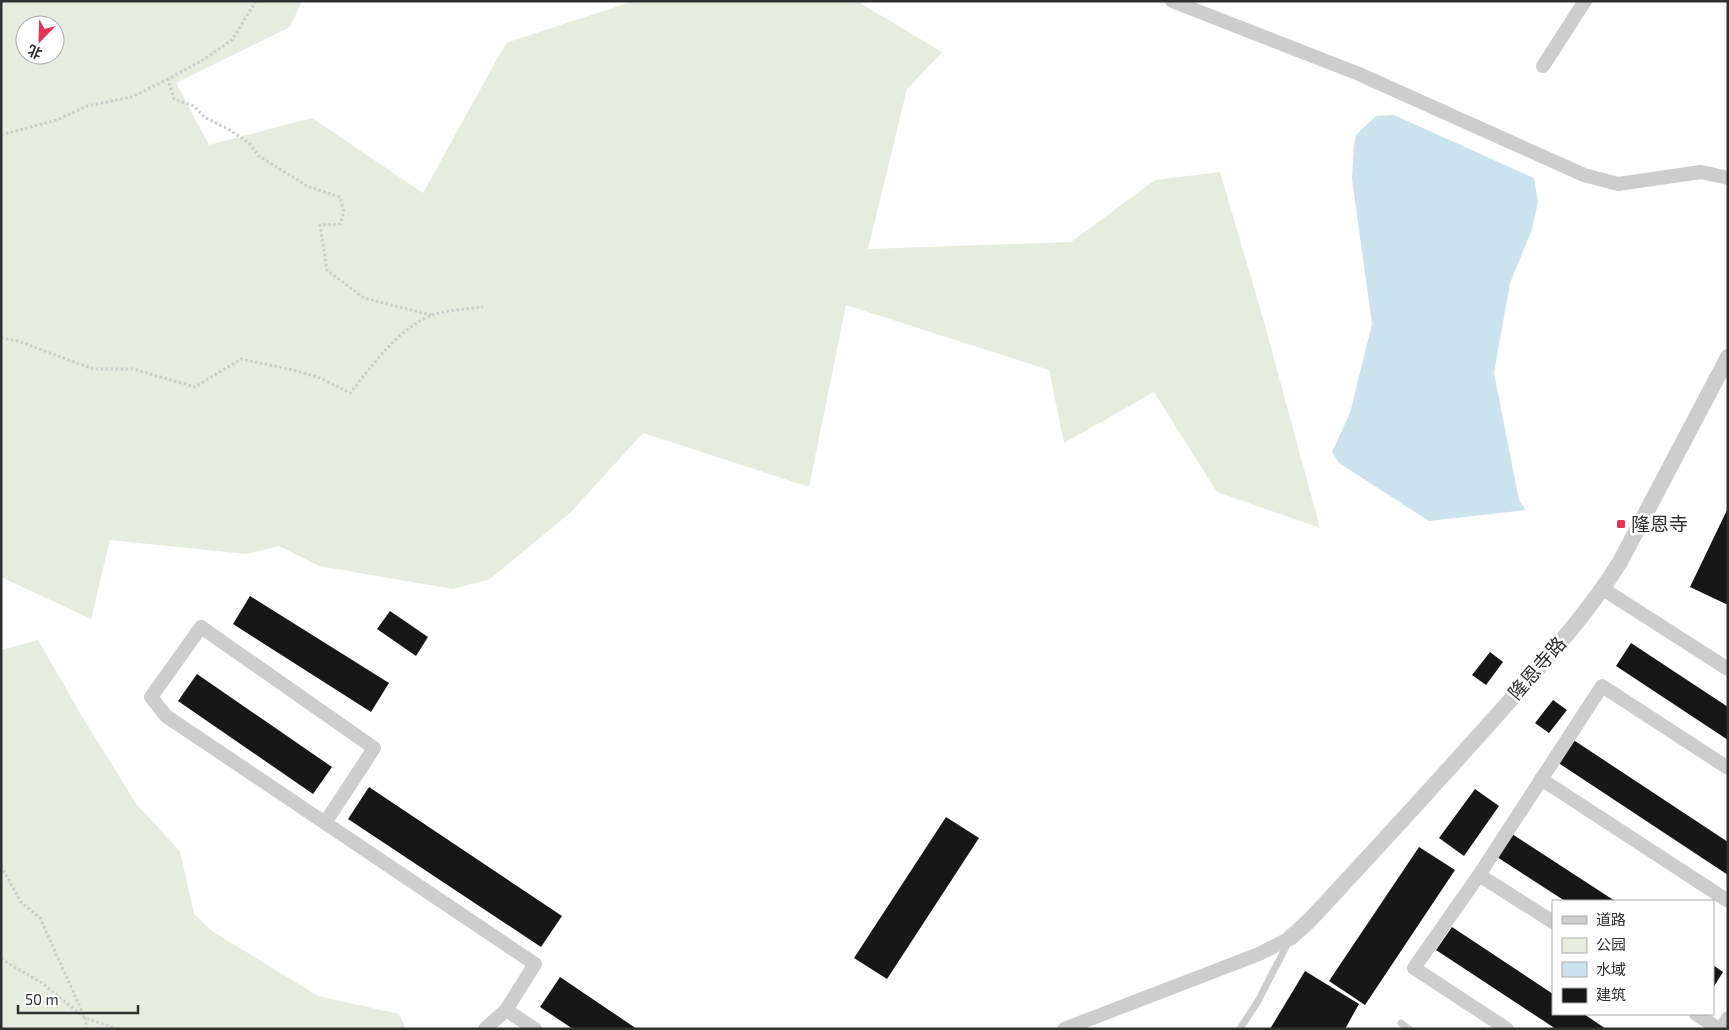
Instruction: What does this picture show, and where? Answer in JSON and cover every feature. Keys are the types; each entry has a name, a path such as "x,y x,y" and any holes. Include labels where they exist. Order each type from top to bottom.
{"street":[{"path":"1172,1 1359,74 1584,175 1618,184 1701,172 1728,178"},
{"path":"1543,66 1585,1"},
{"name":"隆恩寺路","path":"1290,938 1322,907 1470,746 1603,589 1620,562 1728,357"},
{"path":"1603,589 1728,668"},
{"path":"325,823 374,748 201,627 151,697 166,716 325,823 535,964 506,1010 485,1029"},
{"path":"1507,1029 1414,968 1479,875 1602,686 1728,768"},
{"path":"1541,779 1728,902"},
{"path":"1479,875 1552,921"},
{"path":"1064,1029 1259,954 1290,938"},
{"path":"506,1010 535,1029"},
{"path":"1698,1015 1720,1029 1728,1018"}],"lane":[{"path":"1240,1029 1258,1001 1290,938"},
{"path":"1401,1023 1409,1029"}],"path":[{"path":"1,135 57,120 88,106 132,97 168,79 203,60 232,40 256,1"},
{"path":"168,79 174,99 194,106 204,117 228,129 249,143 259,156 307,186 340,197 344,212 340,224 320,225 327,270 364,298 431,315"},
{"path":"1,338 18,341 94,369 133,370 195,387 241,360 293,370 320,378 350,393 383,352 414,324 431,315 483,307"},
{"path":"1,866 21,902 40,918 85,1018 88,1029"},
{"path":"1,959 42,983 85,1018 118,1029"}],"green space":[{"path":"1,1 302,1 290,27 176,83 209,145 312,118 423,193 506,43 634,1 853,1 860,3 942,52 907,89 868,249 1071,242 1155,180 1220,172 1264,322 1320,528 1217,492 1154,392 1064,443 1049,370 846,305 809,487 643,433 570,513 490,579 453,589 319,566 279,546 245,554 110,540 91,619 1,577"},
{"path":"38,640 83,718 137,805 180,851 194,914 212,931 318,996 399,1014 406,1029 1,1029 1,650"}],"water":[{"path":"1394,115 1534,178 1538,202 1532,229 1510,283 1494,373 1519,500 1526,510 1429,521 1339,463 1332,452 1350,413 1372,324 1352,179 1354,143 1357,134 1376,116"}],"building":[{"path":"1728,508 1728,605 1690,587"},
{"path":"250,596 389,683 371,712 233,624"},
{"path":"390,611 428,637 416,656 377,629"},
{"path":"1631,643 1728,707 1728,740 1616,666"},
{"path":"1490,652 1503,662 1486,685 1472,675"},
{"path":"197,674 332,767 313,794 178,701"},
{"path":"1553,700 1567,710 1549,733 1535,723"},
{"path":"1572,739 1728,842 1728,875 1557,762"},
{"path":"369,787 562,916 541,947 348,819"},
{"path":"1475,789 1499,806 1464,856 1439,838"},
{"path":"946,817 979,838 887,979 854,958"},
{"path":"1512,834 1613,900 1563,900 1497,857"},
{"path":"1419,847 1455,870 1365,1005 1329,981"},
{"path":"1452,927 1552,993 1552,1015 1585,1015 1606,1029 1556,1029 1436,950"},
{"path":"1714,966 1723,972 1714,986"},
{"path":"1305,971 1359,1004 1345,1029 1270,1029"},
{"path":"560,977 637,1029 573,1029 540,1007"}],"place":[{"name":"隆恩寺","path":"1621,524"}]}
